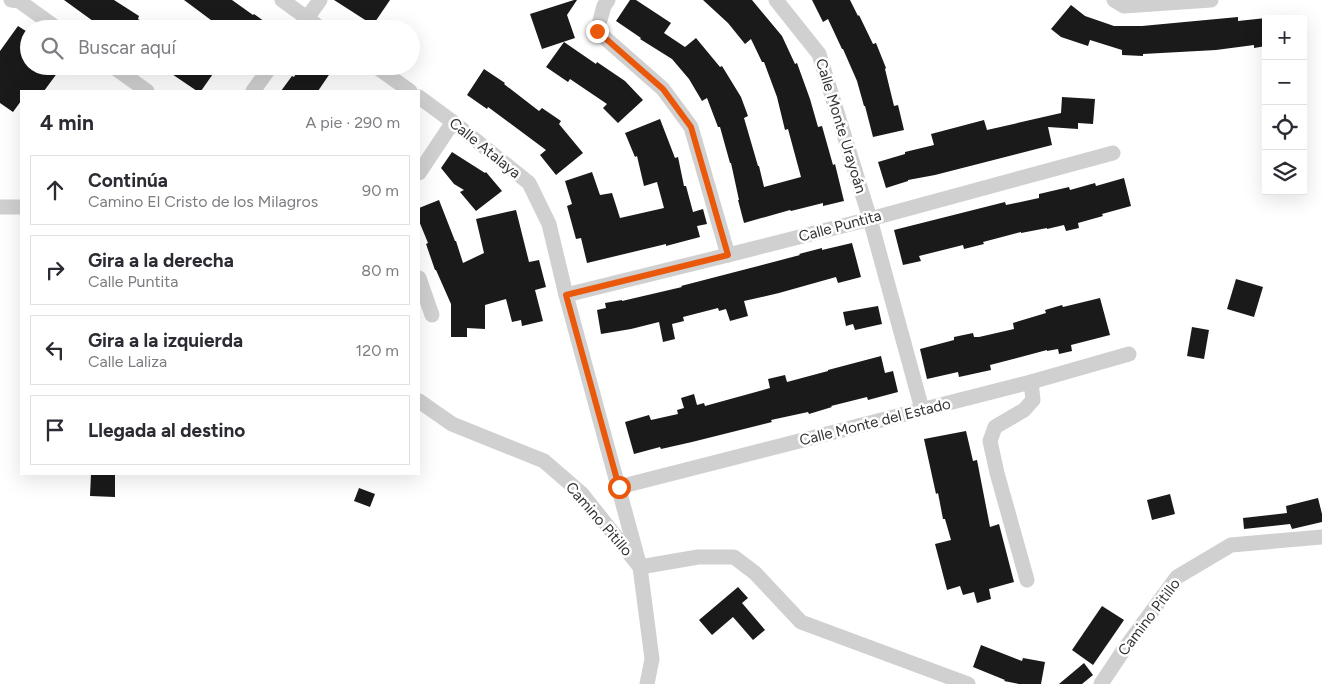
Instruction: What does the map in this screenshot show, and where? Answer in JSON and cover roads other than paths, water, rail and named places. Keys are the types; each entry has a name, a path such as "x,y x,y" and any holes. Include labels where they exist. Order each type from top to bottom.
{"street":[{"path":"10,0 19,1 45,20"},
{"path":"282,0 300,20"},
{"path":"305,20 320,0"},
{"path":"608,0 604,6 597,31 663,89 691,127 728,255"},
{"name":"Calle Monte Urayoán","path":"776,0 819,54 870,219 922,409"},
{"path":"1114,0 1124,6 1211,0"},
{"path":"125,75 147,90"},
{"path":"253,90 264,75"},
{"path":"388,75 409,90"},
{"name":"Calle Atalaya","path":"420,99 453,122 528,183 548,224 640,567 652,659 647,684"},
{"path":"420,172 453,122"},
{"name":"Calle Puntita","path":"566,295 870,219 1113,153"},
{"path":"0,207 20,207"},
{"path":"420,281 432,315"},
{"name":"Calle Monte del Estado","path":"619,487 1031,382 1129,354"},
{"path":"1027,580 990,441 995,427 1024,410 1033,400 1031,382"},
{"name":"Camino Pitillo","path":"420,402 452,424 544,461 582,494 640,567 698,557 734,557 755,573 802,622 954,681 968,684"},
{"name":"Camino Pitillo","path":"1101,684 1177,577 1231,545 1322,537"}]}
